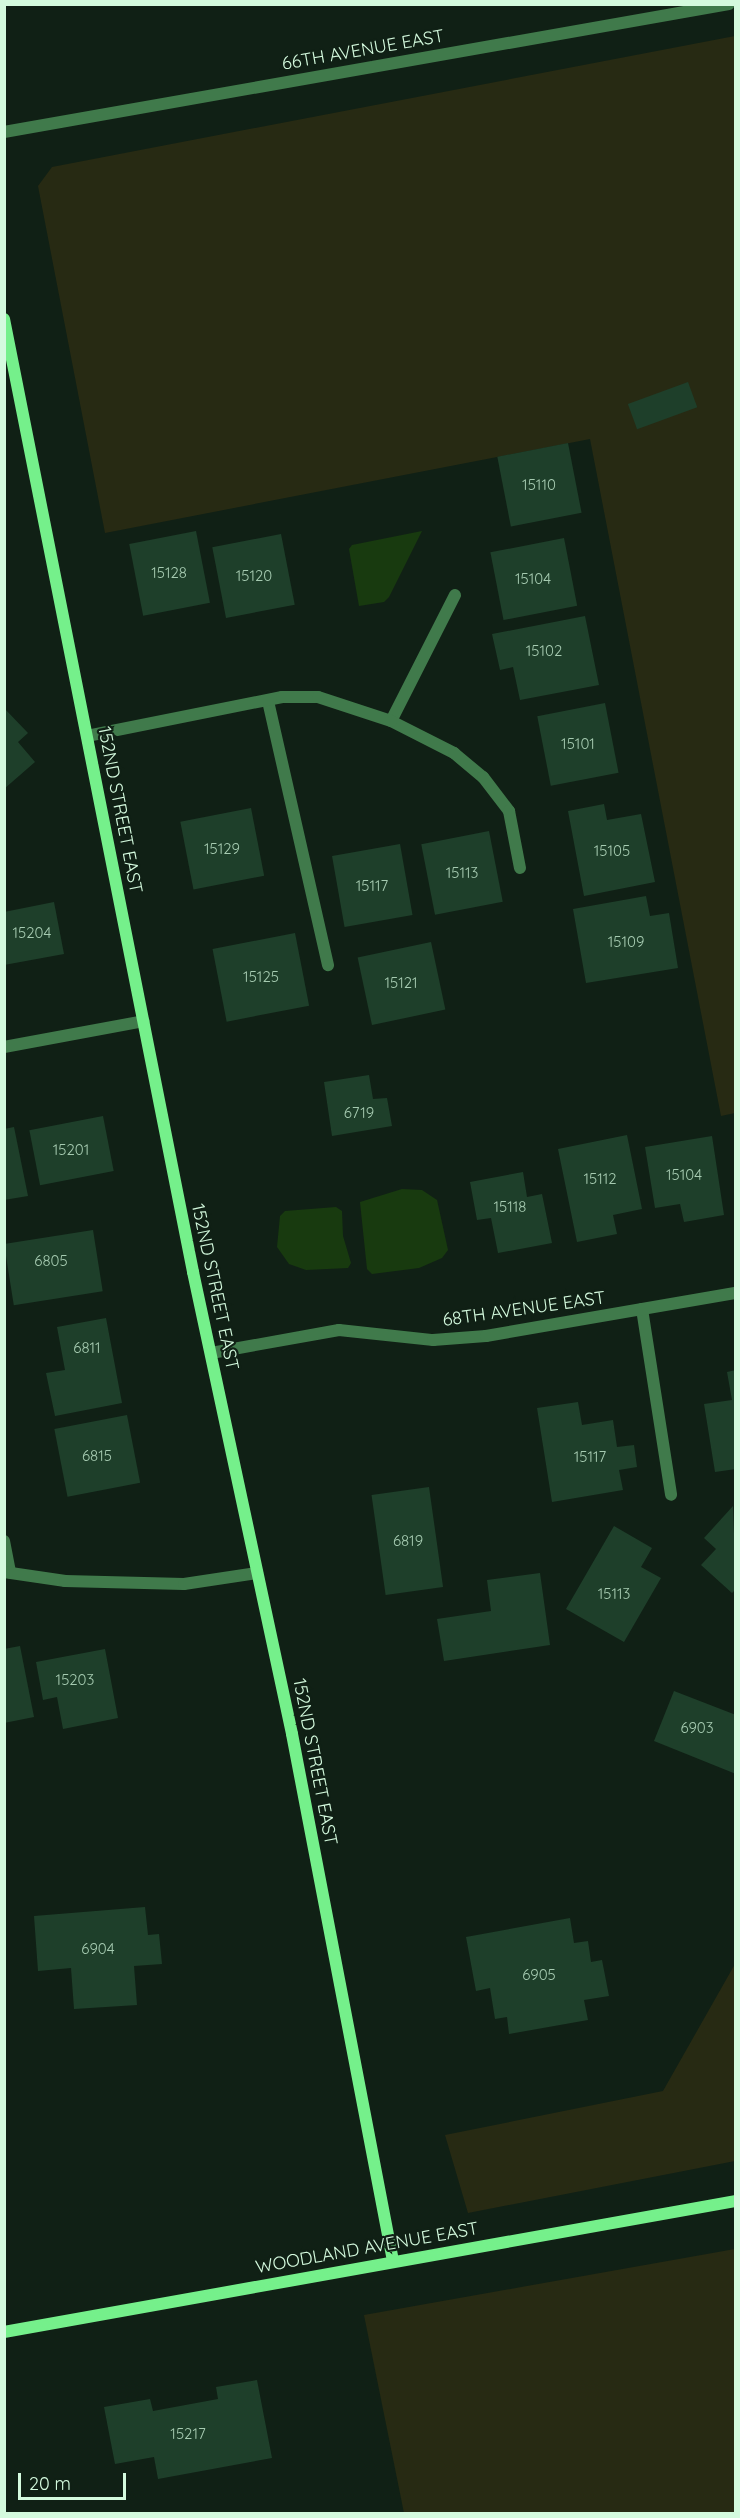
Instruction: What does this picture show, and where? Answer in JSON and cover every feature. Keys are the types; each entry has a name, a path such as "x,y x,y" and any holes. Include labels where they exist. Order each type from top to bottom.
{"street":[{"name":"66TH AVENUE EAST","path":"4,132 729,4"},
{"name":"152ND STREET EAST","path":"4,319 393,2261"},
{"path":"391,721 455,595"},
{"path":"87,736 268,701 318,697 391,721 454,753 483,777 509,811 520,868"},
{"path":"268,701 328,965"},
{"path":"4,1047 144,1021"},
{"name":"68TH AVENUE EAST","path":"211,1353 339,1330 433,1340 486,1336 735,1293"},
{"path":"642,1309 671,1495"},
{"path":"4,1541 7,1572 65,1581 184,1584 257,1573"},
{"name":"WOODLAND AVENUE EAST","path":"4,2332 735,2201"}],"shaded area":[{"path":"735,36 735,1113 721,1116 590,439 105,533 38,186 52,167"},
{"path":"422,531 389,597 384,602 359,606 349,549 352,545"},
{"path":"402,1189 422,1190 437,1200 448,1250 442,1258 419,1268 372,1274 367,1269 360,1202"},
{"path":"336,1207 342,1211 343,1236 351,1263 348,1268 306,1270 289,1264 277,1247 280,1216 285,1211"},
{"path":"735,1964 735,2161 468,2213 445,2135 663,2091"},
{"path":"735,2249 735,2513 404,2513 364,2315"}],"building":[{"path":"688,382 697,407 637,429 628,404"},
{"path":"568,443 582,513 511,526 497,457"},
{"path":"196,531 210,603 143,616 129,544"},
{"path":"281,534 295,605 226,618 212,547"},
{"path":"564,538 577,606 504,620 490,552"},
{"path":"585,616 599,685 520,700 513,667 500,670 492,634"},
{"path":"605,703 619,773 551,786 537,716"},
{"path":"4,708 28,733 18,742 35,762 4,789"},
{"path":"604,804 607,820 641,814 655,882 584,896 568,811"},
{"path":"251,808 264,876 193,889 180,822"},
{"path":"489,831 503,902 435,915 421,844"},
{"path":"400,844 413,915 345,927 332,856"},
{"path":"646,896 650,916 669,913 678,968 586,983 573,909"},
{"path":"54,902 64,954 4,965 4,912"},
{"path":"295,933 309,1006 227,1022 213,949"},
{"path":"431,942 445,1009 372,1025 358,958"},
{"path":"369,1075 373,1099 387,1098 392,1126 332,1136 324,1082"},
{"path":"103,1116 114,1171 40,1185 29,1130"},
{"path":"14,1127 28,1196 4,1200 4,1129"},
{"path":"627,1135 642,1209 613,1215 617,1234 577,1242 558,1149"},
{"path":"712,1136 724,1215 684,1222 680,1204 655,1208 645,1147"},
{"path":"523,1172 527,1197 542,1194 552,1243 498,1253 491,1218 477,1220 470,1182"},
{"path":"93,1230 103,1291 14,1305 4,1244"},
{"path":"106,1318 122,1403 55,1416 46,1373 65,1370 57,1327"},
{"path":"736,1370 736,1469 715,1472 704,1404 732,1400 727,1372"},
{"path":"578,1402 582,1425 613,1420 617,1447 634,1445 637,1467 619,1470 623,1490 552,1502 537,1408"},
{"path":"127,1415 140,1483 68,1497 54,1429"},
{"path":"429,1487 443,1587 386,1595 372,1495"},
{"path":"733,1506 736,1589 732,1593 701,1565 716,1549 704,1538"},
{"path":"614,1526 652,1548 641,1567 661,1578 624,1642 566,1609"},
{"path":"540,1573 550,1645 444,1661 437,1619 491,1611 487,1580"},
{"path":"20,1646 34,1717 4,1723 4,1649"},
{"path":"105,1649 118,1718 63,1729 57,1697 43,1700 36,1662"},
{"path":"674,1691 736,1715 736,1774 654,1741"},
{"path":"145,1907 148,1935 159,1934 162,1964 134,1966 137,2005 74,2009 71,1968 38,1971 34,1916"},
{"path":"570,1918 574,1943 588,1941 591,1962 602,1960 609,1996 584,2000 588,2020 509,2034 507,2017 495,2019 490,1988 476,1991 466,1937"},
{"path":"257,2380 272,2458 158,2479 154,2457 115,2464 104,2407 150,2399 153,2411 218,2399 216,2387"}]}
